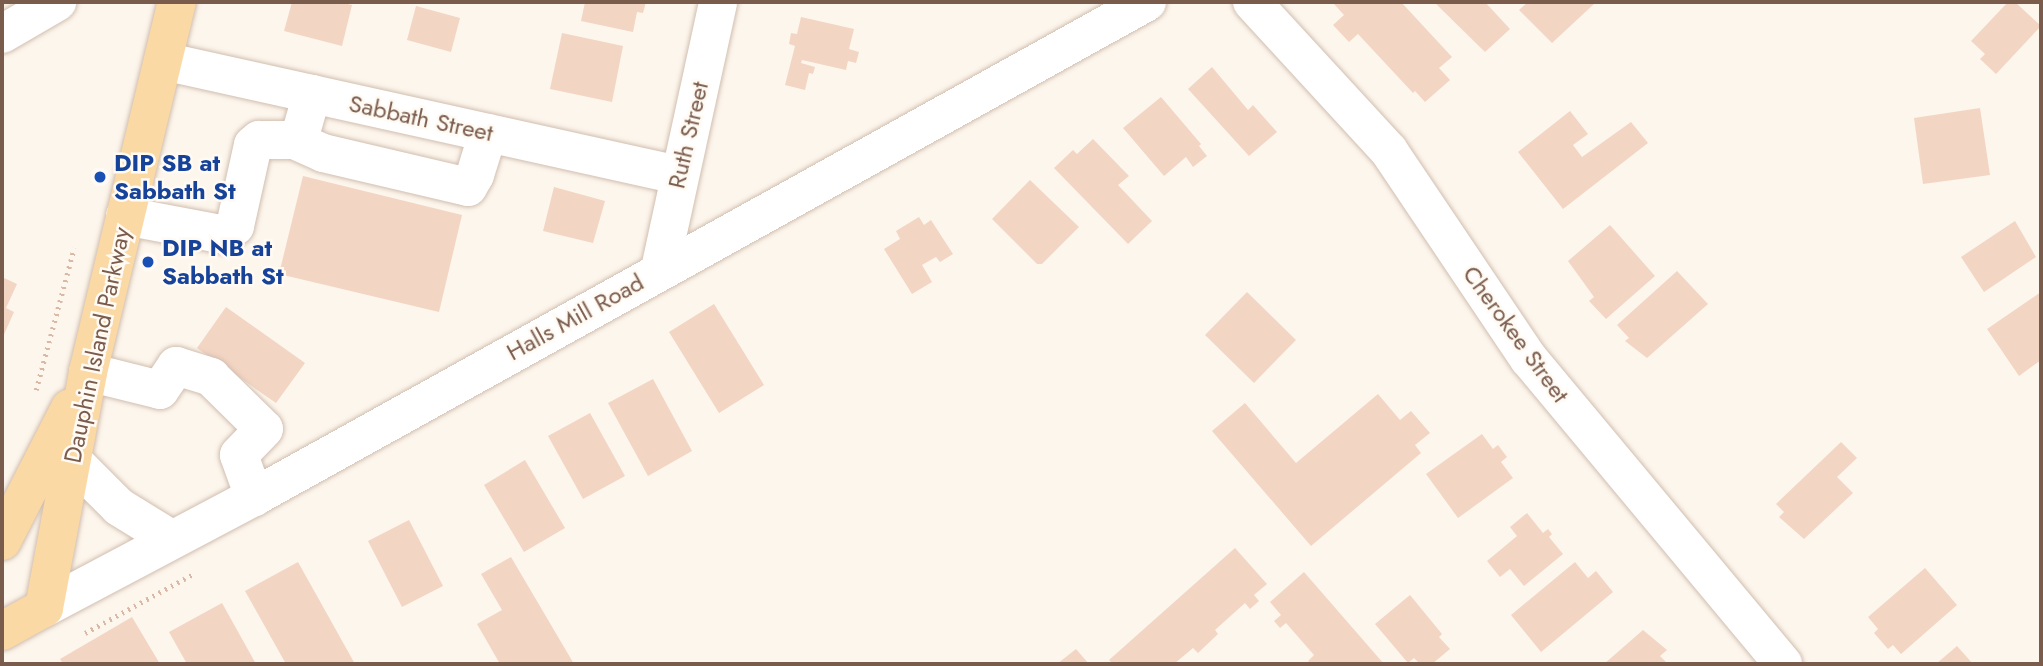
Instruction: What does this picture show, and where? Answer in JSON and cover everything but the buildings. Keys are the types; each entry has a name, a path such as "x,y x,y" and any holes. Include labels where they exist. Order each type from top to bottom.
{"main road":[{"name":"Dauphin Island Parkway","path":"44,608 88,372 177,2"},
{"path":"2,541 88,372"},
{"name":"Halls Mill Road","path":"2,631 44,608"}],"street":[{"path":"2,34 57,2"},
{"name":"Ruth Street","path":"660,269 678,175 719,2"},
{"name":"Halls Mill Road","path":"44,608 254,497 660,269 1147,2"},
{"name":"Cherokee Street","path":"1252,2 1389,151 1529,359 1783,664"},
{"name":"Sabbath Street","path":"163,61 678,175"},
{"path":"294,140 303,132 312,94"},
{"path":"124,216 220,234 227,232 235,226 253,145 258,140 294,140 323,153 468,187 475,175 488,132"},
{"path":"88,372 160,390 176,366 211,377 264,429 239,455 254,497"},
{"path":"72,460 119,507 171,539"}],"path":[{"path":"35,393 74,248"},
{"path":"85,633 207,567"}],"place":[{"name":"DIP SB at Sabbath St","path":"100,177"},
{"name":"DIP NB at Sabbath St","path":"148,262"}]}
